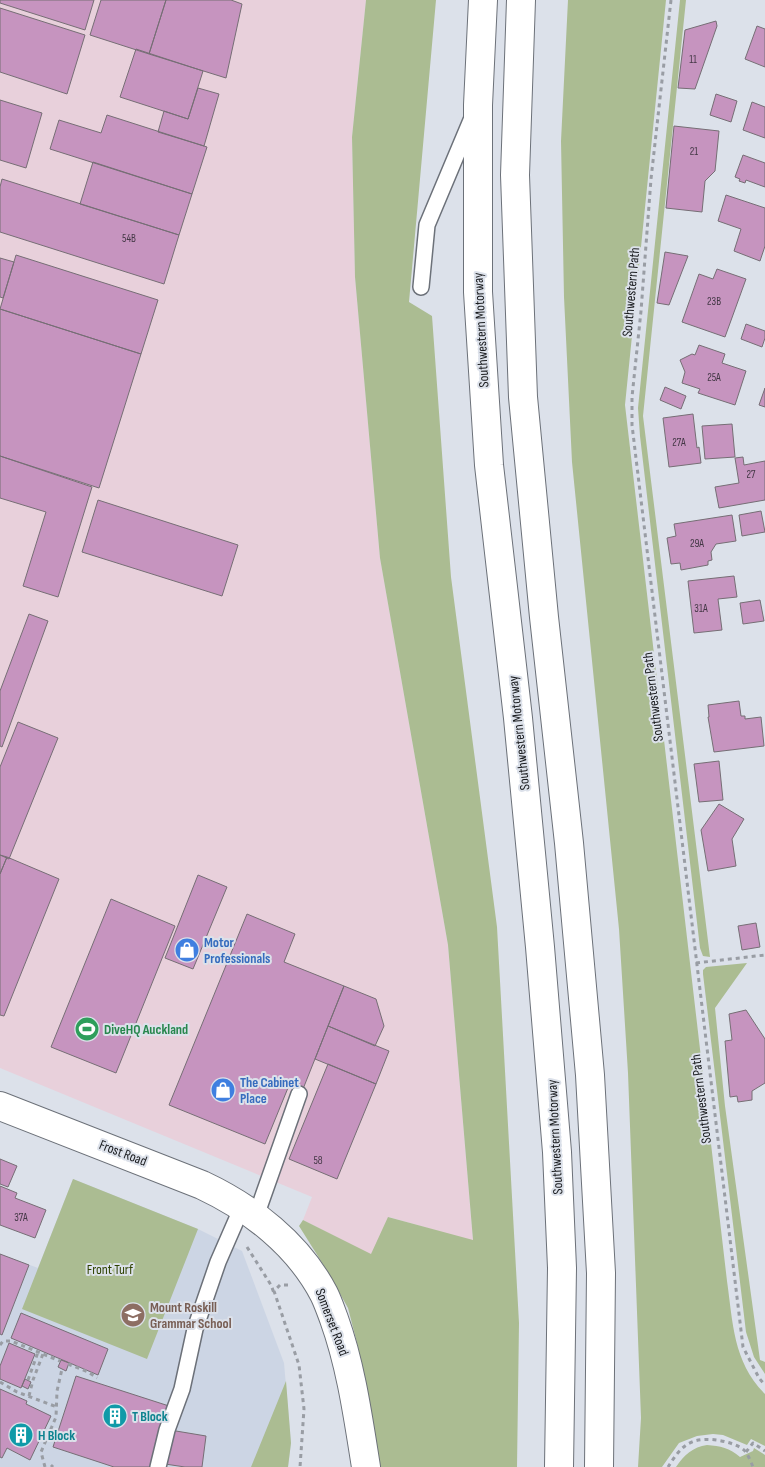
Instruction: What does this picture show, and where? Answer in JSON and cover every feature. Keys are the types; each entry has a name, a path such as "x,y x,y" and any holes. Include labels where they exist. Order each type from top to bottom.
{"main road":[{"name":"Southwestern Motorway","path":"483,0 478,106 478,292 489,465 550,1047 562,1268 560,1467"},
{"path":"521,0 515,175 523,397 544,617 569,843 590,1076 601,1273 599,1467"},
{"name":"Frost Road","path":"0,1106 202,1185 249,1211"},
{"name":"Somerset Road","path":"249,1211 280,1237 304,1263 324,1294 339,1333 350,1376 366,1467"}],"lane":[{"path":"421,287 427,225 478,106"},
{"path":"158,1467 167,1430 182,1389 195,1329 213,1276 231,1231 249,1211 299,1094"}],"path":[{"name":"Southwestern Path","path":"671,0 651,179 632,397 632,425 744,1346 759,1378 765,1385"},
{"path":"696,963 765,955"},
{"path":"231,1231 247,1246 257,1252"},
{"path":"247,1246 271,1285 283,1314 299,1365 304,1421 300,1467"},
{"path":"275,1295 276,1288 280,1285 288,1284 293,1290"},
{"path":"0,1345 3,1341 11,1341 60,1361"},
{"path":"28,1380 38,1352"},
{"path":"29,1396 43,1354"},
{"path":"68,1364 97,1378"},
{"path":"45,1467 42,1452 56,1417 57,1392 62,1370"},
{"path":"0,1382 56,1407"},
{"path":"668,1467 678,1453 692,1442 719,1440 736,1445 746,1453 753,1467"},
{"path":"746,1453 753,1443 765,1450"}],"shaded area":[{"path":"0,0 366,0 352,137 355,277 380,558 448,945 473,1241 389,1217 371,1255 303,1220 312,1197 0,1068"},
{"name":"Mount Roskill Grammar School","path":"73,1179 198,1229 242,1251 284,1363 291,1443 288,1467 0,1467 0,1254 38,1268"}],"green space":[{"path":"366,0 436,0 409,302 432,316 451,577 497,927 519,1323 517,1467 379,1467 357,1343 348,1308 299,1226 303,1220 371,1254 388,1217 473,1240 448,945 380,558 355,277 352,137"},
{"path":"568,0 666,0 625,405 733,1327 740,1355 746,1369 765,1394 765,1446 751,1439 747,1445 723,1435 697,1436 679,1443 662,1467 638,1467 641,1418 628,1073 619,929 572,462 564,297 561,141"},
{"path":"680,0 686,0 643,416 710,957 703,956 700,948 638,408"},
{"path":"747,963 715,1008 725,1106 760,1360 765,1362 765,1374 754,1357 746,1332 703,974 703,970 706,967"},
{"name":"Front Turf","path":"73,1179 198,1229 147,1359 22,1309"},
{"path":"286,1381 291,1443 288,1467 251,1467"},
{"path":"707,1445 725,1448 740,1457 753,1451 754,1448 765,1455 765,1467 676,1467 689,1452"}],"building":[{"path":"0,0 94,0 85,30 0,3"},
{"path":"101,0 166,0 149,54 90,35"},
{"path":"166,0 231,0 242,4 226,78 149,54"},
{"path":"0,8 85,35 67,94 0,72"},
{"path":"716,21 717,26 695,89 678,88 685,30"},
{"path":"757,26 765,29 765,67 745,59"},
{"path":"136,49 203,71 188,119 120,97"},
{"path":"198,88 219,94 204,146 158,132 164,111 188,119"},
{"path":"716,94 737,101 731,122 710,115"},
{"path":"0,100 42,113 26,168 0,160"},
{"path":"752,102 765,107 765,138 743,130"},
{"path":"107,115 207,147 192,194 50,149 59,120 101,133"},
{"path":"674,126 719,131 715,171 705,181 702,212 666,208"},
{"path":"743,155 765,163 765,187 746,180 745,183 739,181 740,179 735,177"},
{"path":"93,162 192,194 179,235 80,204"},
{"path":"2,179 179,235 164,284 0,232 0,187"},
{"path":"726,195 765,208 765,246 760,261 734,251 741,229 718,221"},
{"path":"665,252 688,256 669,305 657,303"},
{"path":"16,255 158,300 141,354 0,309"},
{"path":"0,258 14,262 3,298 0,297"},
{"path":"717,269 746,279 725,337 682,322 699,274 713,279"},
{"path":"0,309 141,354 99,488 0,456"},
{"path":"746,324 765,331 762,347 741,339"},
{"path":"699,345 725,354 722,363 746,371 735,405 698,393 700,389 682,383 685,372 680,360 692,354 695,355"},
{"path":"665,387 686,396 681,409 660,400"},
{"path":"765,388 765,407 759,405"},
{"path":"693,414 697,448 699,447 701,463 669,467 663,418"},
{"path":"732,424 735,457 705,459 702,426"},
{"path":"0,456 92,487 58,597 23,586 46,512 0,498"},
{"path":"743,457 744,465 765,461 765,500 719,508 715,487 739,483 735,458"},
{"path":"98,500 238,545 222,596 82,552"},
{"path":"761,511 765,532 742,536 739,515"},
{"path":"732,515 736,541 716,544 711,552 712,560 708,561 708,565 681,570 680,563 671,564 667,538 676,536 674,524"},
{"path":"734,576 737,597 718,599 722,630 694,633 688,581"},
{"path":"760,600 764,621 743,624 740,603"},
{"path":"29,614 48,621 2,747 0,746 0,691"},
{"path":"739,701 741,716 745,716 745,719 761,717 764,746 714,752 708,717 708,705"},
{"path":"18,722 58,738 9,859 0,855 0,767"},
{"path":"719,761 723,800 699,802 694,764"},
{"path":"719,804 744,819 732,839 736,866 708,871 701,830"},
{"path":"0,855 7,857 0,874"},
{"path":"7,857 59,879 4,1016 0,1015 0,874"},
{"path":"198,875 227,887 193,969 165,958"},
{"path":"111,899 175,926 116,1073 51,1047"},
{"path":"247,914 295,934 284,962 344,986 303,1089 290,1083 265,1144 169,1105"},
{"path":"756,923 760,947 742,950 738,926"},
{"path":"344,986 376,999 384,1026 375,1046 328,1026"},
{"path":"746,1010 765,1039 765,1083 752,1091 752,1100 738,1102 737,1096 730,1097 725,1041 732,1040 729,1014"},
{"path":"328,1026 389,1051 376,1084 315,1059"},
{"path":"328,1064 376,1084 337,1179 289,1159"},
{"path":"0,1159 17,1166 8,1187 0,1184"},
{"path":"0,1186 17,1193 15,1198 46,1210 35,1238 0,1225"},
{"path":"0,1254 29,1265 2,1335 0,1334"},
{"path":"21,1313 108,1349 98,1375 11,1338"},
{"path":"9,1343 35,1354 21,1388 0,1379 0,1366"},
{"path":"61,1360 69,1363 66,1371 58,1367"},
{"name":"T Block","path":"76,1376 169,1406 150,1467 114,1467 53,1447"},
{"path":"25,1379 31,1382 28,1389 22,1386"},
{"name":"H Block","path":"0,1389 27,1401 26,1404 51,1416 30,1460 7,1448 2,1458 0,1457"},
{"path":"170,1430 206,1436 202,1467 165,1464"}],"place":[{"name":"Motor Professionals","path":"187,950"},
{"name":"DiveHQ Auckland","path":"87,1029"},
{"name":"The Cabinet Place","path":"223,1090"},
{"name":"Mount Roskill Grammar School","path":"133,1315"},
{"name":"T Block","path":"115,1416"},
{"name":"H Block","path":"21,1435"}]}
